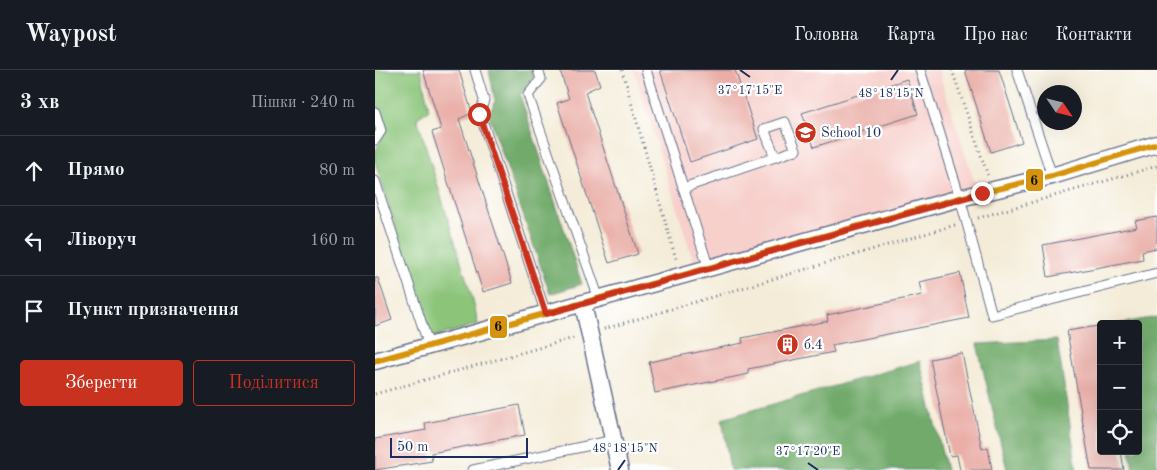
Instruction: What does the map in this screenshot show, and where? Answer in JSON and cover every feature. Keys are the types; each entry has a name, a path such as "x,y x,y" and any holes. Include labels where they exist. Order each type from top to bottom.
{"street":[{"path":"375,361 960,198 1052,176 1157,144"},
{"path":"583,304 620,470"}],"lane":[{"path":"475,70 484,100 479,114 546,314"},
{"path":"539,70 541,79 528,96 599,299"},
{"path":"646,70 709,269"},
{"path":"920,70 960,198 992,315 1157,274"},
{"path":"1017,70 1052,176"},
{"path":"375,112 381,131 375,140"},
{"path":"683,188 775,157"},
{"path":"375,181 429,346"},
{"path":"473,470 511,466 613,440"}],"path":[{"path":"622,70 681,277"},
{"path":"952,70 993,190"},
{"path":"375,394 1157,166"}],"shaded area":[{"name":"School 10","path":"634,70 938,70 978,193 697,273"}],"green space":[{"path":"375,70 421,70 429,110 417,118 474,304 478,324 431,338 375,162 375,152 387,128 375,98"},
{"path":"489,70 533,70 534,76 520,95 582,284 550,294 489,115 495,101"},
{"path":"1157,317 1157,470 1133,470 1131,455 1142,455 1142,320 1139,320"},
{"path":"1057,340 1077,470 1007,470 977,344"},
{"path":"920,361 946,470 730,470 722,419"}],"building":[{"path":"423,70 459,70 472,113 459,119 512,283 483,292 432,132 441,129"},
{"path":"560,70 595,70 600,85 585,92 638,254 609,263 557,103 569,99"},
{"path":"660,70 735,70 758,139 690,162"},
{"path":"965,70 999,70 1022,142 991,152"},
{"path":"907,79 918,114 814,147 802,113"},
{"path":"1157,217 1157,248 1142,251 1143,259 1048,277 1043,245 1137,227 1135,221"},
{"name":"б.4","path":"960,273 969,318 832,345 834,352 748,369 749,374 655,393 649,362 743,343 742,338 828,321 827,315 922,295 919,282"},
{"path":"375,278 378,278 392,320 375,326"},
{"path":"1097,326 1097,455 1122,455 1124,470 1091,470 1067,331"},
{"path":"962,353 982,449 988,447 992,470 960,470 957,455 950,456 930,359"},
{"path":"519,405 525,435 431,453 432,461 375,470 375,439 426,430 425,423"}],"transit line":[{"name":"6","path":"375,361 960,198 1052,176 1157,144"}],"place":[{"name":"School 10","path":"805,132"},
{"name":"б.4","path":"788,344"}],"route":[{"path":"479,114 546,314 982,193"}]}
